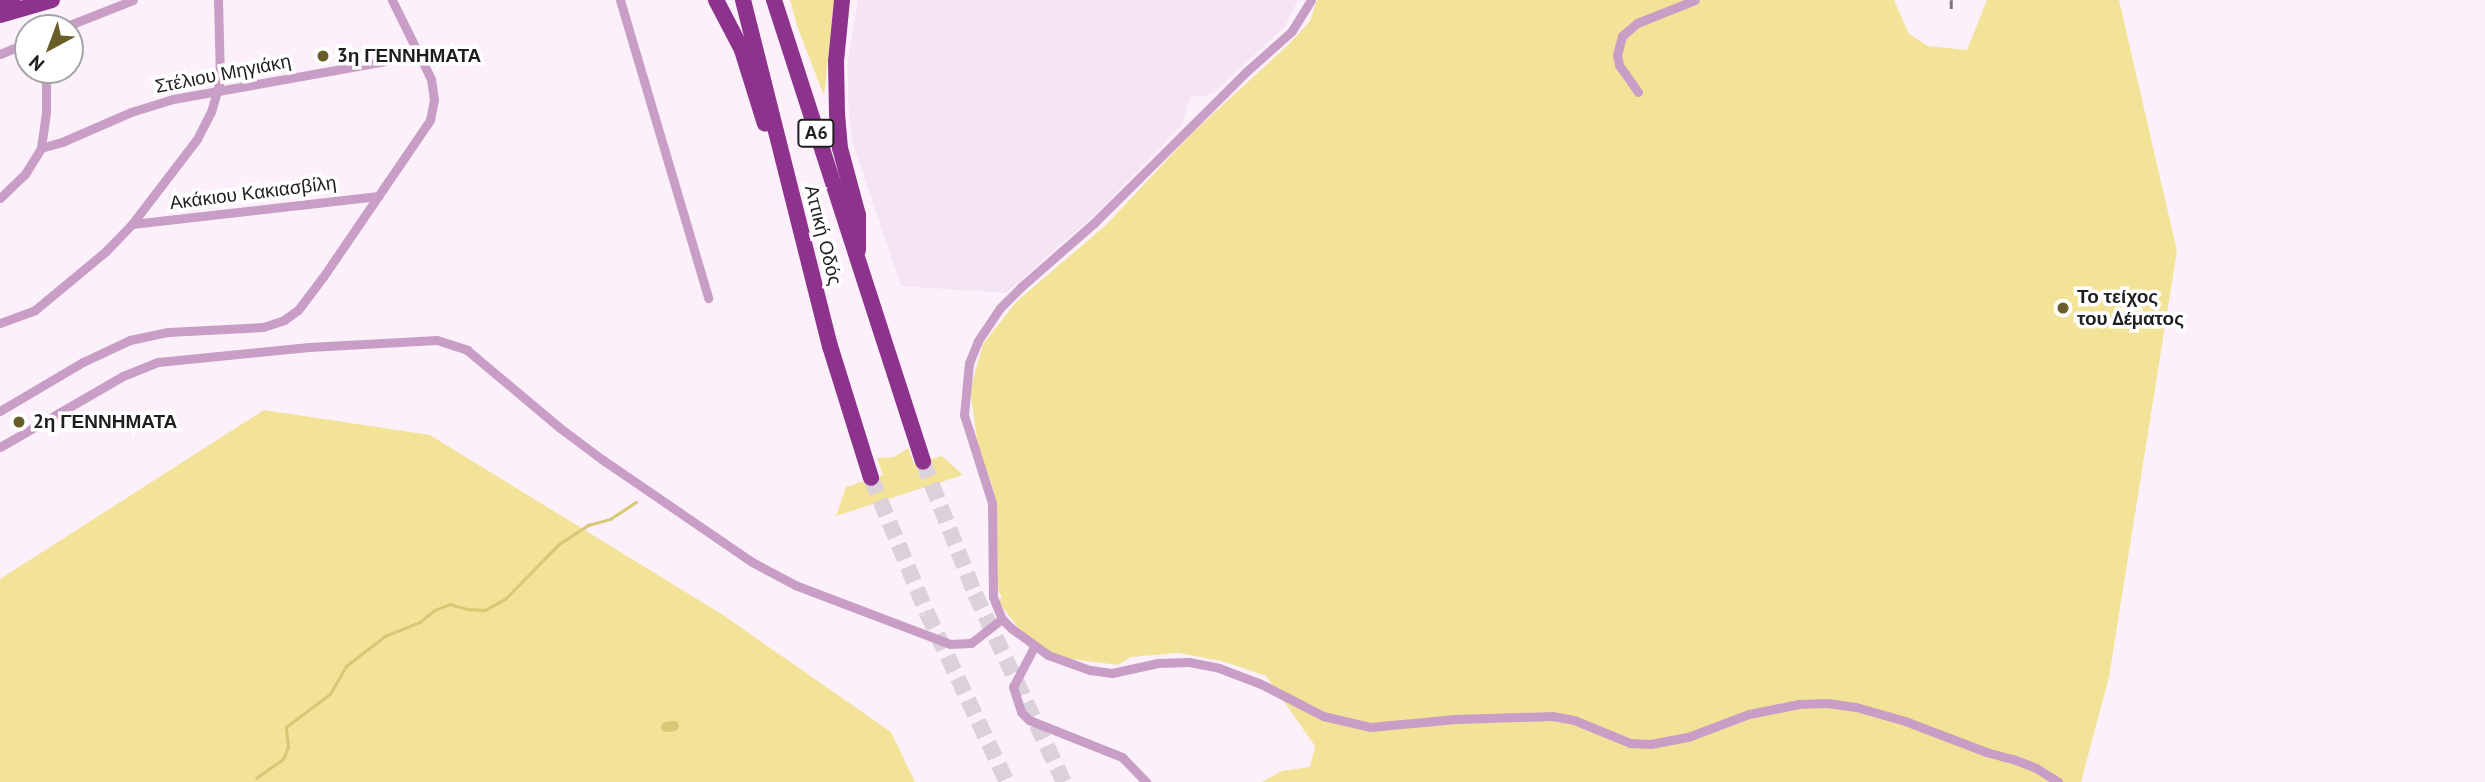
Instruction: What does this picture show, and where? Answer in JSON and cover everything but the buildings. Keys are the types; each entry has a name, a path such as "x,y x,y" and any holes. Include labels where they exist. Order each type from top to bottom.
{"highway":[{"path":"0,4 12,0"},
{"path":"0,15 52,0"},
{"path":"716,0 742,50 795,210"},
{"name":"Αττική Οδός","path":"743,0 830,346 871,478"},
{"name":"Αττική Οδός","path":"774,0 923,462"},
{"path":"842,0 836,61 837,114 840,148 858,215 858,266"}],"street":[{"path":"84,19 134,0"},
{"path":"0,323 35,310 106,251 132,224 197,139 218,91 221,63 218,0"},
{"path":"0,411 74,367 130,340 168,332 263,327 284,320 298,310 314,291 430,120 433,89 392,0"},
{"path":"620,0 708,298"},
{"path":"1311,0 1292,31 1247,71 1094,223 1021,287 1000,308 978,341 969,363 964,415 992,503 993,597 1002,619 1034,647 1048,655 1107,673 1158,663 1189,662 1219,668 1261,684 1322,716 1370,727 1456,719 1552,716 1574,719 1630,743 1651,744 1688,737 1749,714 1799,704 1827,703 1856,707 1905,721 1986,752 2025,763 2058,782"},
{"path":"1638,92 1619,65 1616,55 1622,36 1637,23 1695,0"},
{"name":"Στέλιου Μηγιάκη","path":"41,148 62,142 131,112 173,99 419,55"},
{"path":"0,198 25,173 41,148 46,113 46,84"},
{"name":"Ακάκιου Κακιασβίλη","path":"132,224 378,196"},
{"path":"0,447 123,376 158,362 309,347 437,340 467,350 560,428 603,460 752,562 785,580 950,644 971,643 1002,619"},
{"path":"1034,647 1013,687 1021,712 1029,720 1122,757 1146,782"}],"shaded area":[{"path":"790,0 834,0 824,96 797,26"},
{"path":"858,0 1298,0 1285,26 1215,92 1202,97 1191,95 1182,125 1098,212 1006,293 901,286 852,140 848,103 848,60"},
{"path":"1317,0 1894,0 1909,34 1928,46 1967,50 1987,0 2119,0 2177,251 2109,677 2081,782 1262,782 1282,771 1310,767 1315,746 1266,676 1222,661 1178,653 1131,657 1118,665 1071,659 1056,656 1024,635 997,600 1002,598 996,585 997,522 993,488 978,447 970,390 983,344 1016,302 1106,225 1192,133 1288,45 1310,21"},
{"path":"264,410 430,435 723,615 891,732 915,782 0,782 0,579"},
{"path":"908,448 914,464 942,456 963,475 836,516 846,487 883,475 877,458 894,457"}],"waterway":[{"path":"256,778 283,759 288,747 286,727 330,694 346,666 385,636 420,622 435,610 450,604 485,610 505,599 559,544 588,525 610,519 636,502"},
{"path":"666,727 674,726"}],"tunnel":[{"path":"923,462 975,594 1064,782"},
{"path":"871,478 927,613 1007,782"}],"railway":[{"path":"1951,0 1951,9"}],"place":[{"name":"3η ΓΕΝΝΗΜΑΤΑ","path":"323,56"},
{"name":"Το τείχος του Δέματος","path":"2063,308"},
{"name":"2η ΓΕΝΝΗΜΑΤΑ","path":"19,422"}]}
